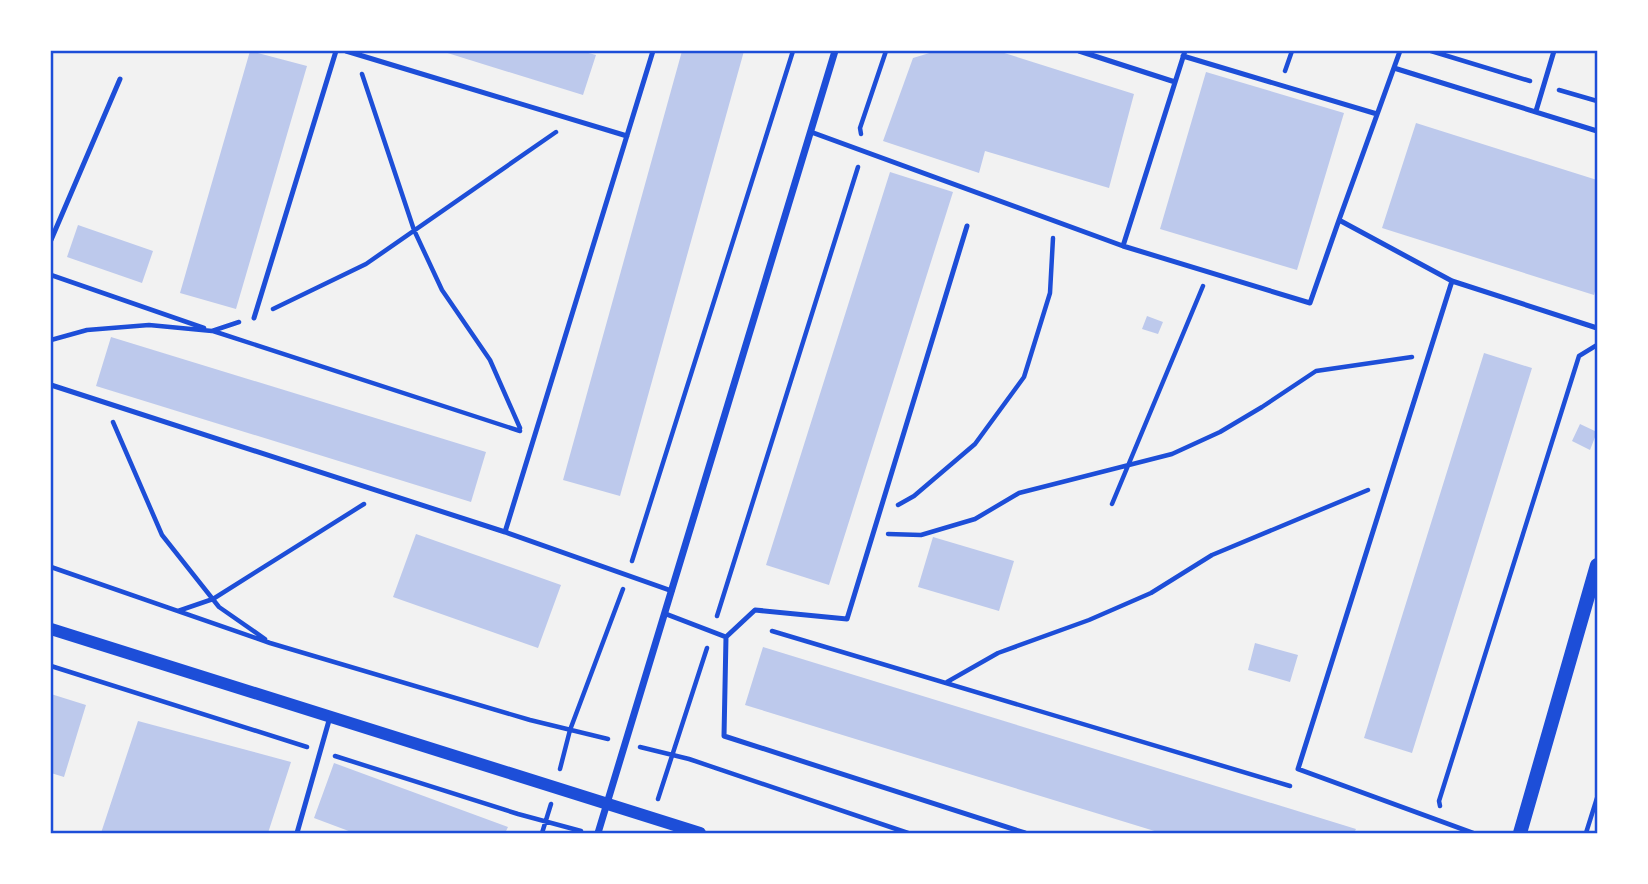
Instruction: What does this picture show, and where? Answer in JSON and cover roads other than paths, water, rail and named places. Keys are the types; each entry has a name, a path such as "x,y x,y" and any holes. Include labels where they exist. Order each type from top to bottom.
{"main road":[{"path":"1520,833 1597,565"}],"street":[{"path":"598,833 835,51"},
{"path":"51,629 700,833"}],"lane":[{"path":"254,318 336,51"},
{"path":"346,51 627,136"},
{"path":"505,532 653,51"},
{"path":"1079,51 1175,82"},
{"path":"811,132 1123,246 1310,303 1400,51"},
{"path":"1536,111 1554,51"},
{"path":"1123,246 1184,53 1377,114"},
{"path":"1394,68 1597,131"},
{"path":"51,240 120,79"},
{"path":"1339,220 1452,281 1597,328"},
{"path":"967,226 847,619 755,610 726,637 724,736 1025,833"},
{"path":"1452,281 1298,769 1473,833"},
{"path":"51,385 505,532 673,591"},
{"path":"666,614 726,637"},
{"path":"297,833 330,717"}]}
